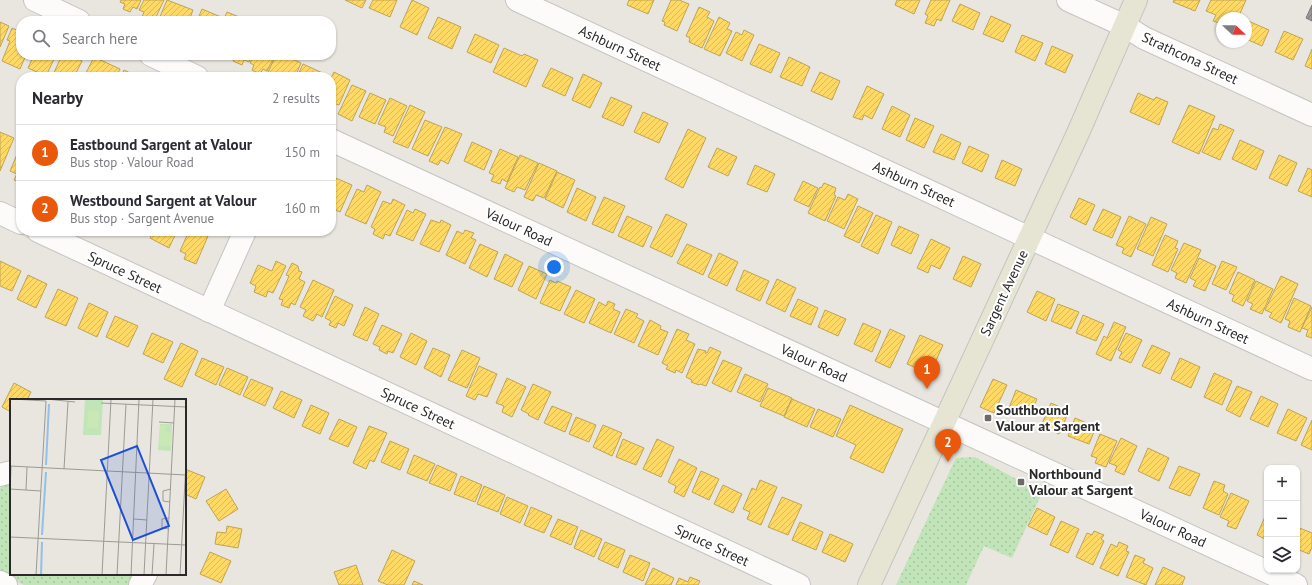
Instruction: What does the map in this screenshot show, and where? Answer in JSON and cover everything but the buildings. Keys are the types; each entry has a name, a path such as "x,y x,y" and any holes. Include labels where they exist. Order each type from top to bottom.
{"main road":[{"name":"Sargent Avenue","path":"869,585 1078,133 1136,0"}],"street":[{"path":"35,0 69,16"},
{"name":"Ashburn Street","path":"517,0 1312,369"},
{"name":"Strathcona Street","path":"1068,0 1125,26 1144,38 1312,115"},
{"path":"161,60 187,72"},
{"name":"Valour Road","path":"336,142 1296,585"},
{"path":"0,213 16,221"},
{"name":"Spruce Street","path":"49,236 799,585"},
{"path":"209,311 243,236"},
{"path":"0,475 10,472"},
{"path":"140,585 145,575"},
{"path":"0,582 6,585"}],"green space":[{"path":"975,457 1042,493 1012,558 984,546 966,585 896,585 956,458"},
{"path":"7,481 10,481 10,575 135,575 130,585 24,585 0,574 0,488"}],"place":[{"name":"Eastbound Sargent at Valour","path":"927,389"},
{"name":"Southbound Valour at Sargent","path":"988,418"},
{"name":"Westbound Sargent at Valour","path":"948,462"},
{"name":"Northbound Valour at Sargent","path":"1021,482"}]}
